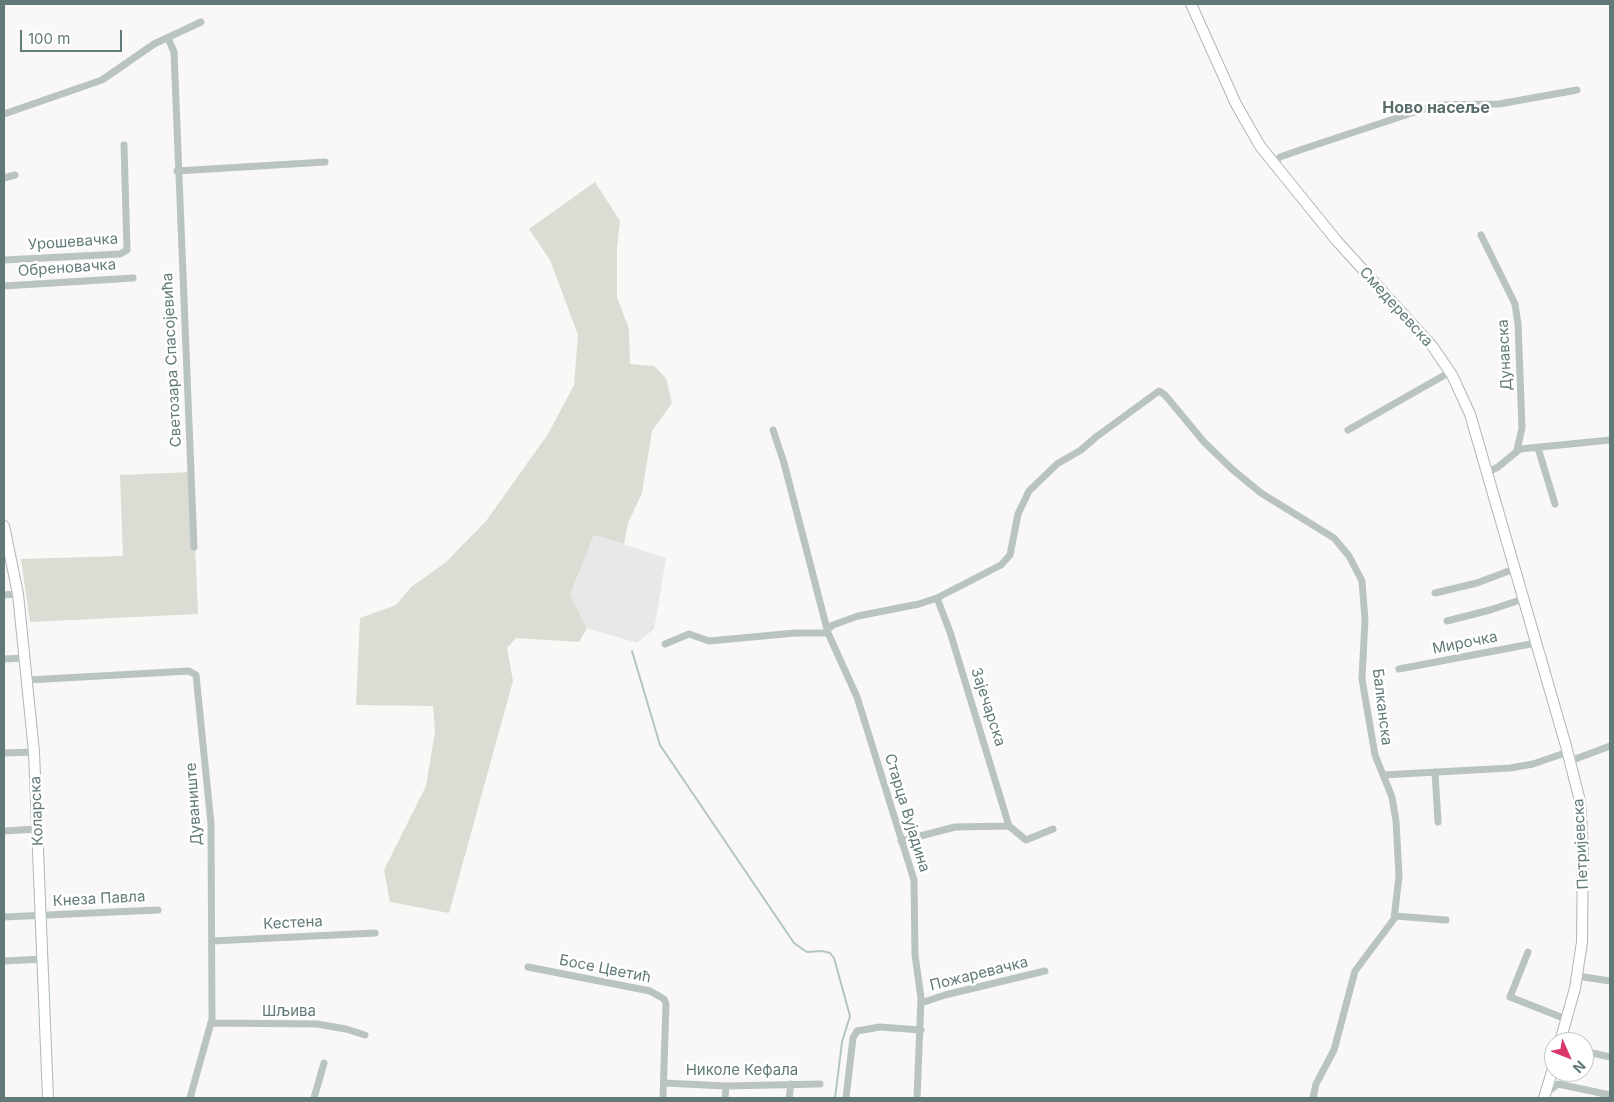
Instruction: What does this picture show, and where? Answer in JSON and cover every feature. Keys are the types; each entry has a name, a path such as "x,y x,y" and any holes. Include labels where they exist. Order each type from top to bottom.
{"main road":[{"name":"Смедеревска","path":"1191,4 1236,104 1257,141 1336,240 1420,330 1450,372 1470,414 1536,643"},
{"name":"Коларска","path":"4,526 18,594 34,752 48,1098"},
{"name":"Петријевска","path":"1536,643 1578,793 1583,834 1583,924 1577,976 1563,1032"},
{"path":"1545,1096 1549,1082"}],"street":[{"path":"4,114 102,80 144,50 201,22"},
{"name":"Светозара Спасојевића","path":"168,38 174,52 177,171 194,547"},
{"path":"1274,163 1280,157 1427,108 1451,104 1499,104 1577,90"},
{"name":"Урошевачка","path":"4,260 120,254 127,250 124,145"},
{"path":"177,171 325,162"},
{"path":"4,178 15,175"},
{"name":"Дунавска","path":"1481,236 1515,304 1518,324 1522,428 1517,450"},
{"name":"Обреновачка","path":"4,286 133,278"},
{"path":"1348,430 1450,372"},
{"name":"Балканска","path":"937,598 977,579 1007,560 1022,502 1038,481 1148,397 1159,391 1165,395 1204,442 1233,470 1261,493 1323,529 1334,538 1349,556 1362,580 1365,620 1362,679 1375,754 1392,797 1396,821 1399,876 1395,916 1388,928 1366,953 1355,971 1334,1050 1316,1084 1313,1098"},
{"name":"Старца Вујадина","path":"773,430 784,463 827,632 857,697 915,889 915,955 921,1003 917,1098"},
{"path":"1486,474 1498,467 1517,450 1610,440"},
{"path":"1538,448 1555,504"},
{"path":"1436,593 1477,582 1514,569"},
{"path":"4,595 18,594"},
{"path":"665,644 689,634 709,642 795,633 827,632 833,625 858,616 919,604 937,598"},
{"name":"Зајечарска","path":"937,598 1009,826"},
{"path":"1447,621 1490,610 1522,599"},
{"name":"Мирочка","path":"1399,669 1536,643"},
{"path":"4,659 25,658"},
{"name":"Дуваниште","path":"28,680 189,671 195,673 201,713 205,787 211,824 212,1023 190,1098"},
{"path":"1383,775 1517,767 1569,757 1610,746"},
{"path":"4,753 34,752"},
{"path":"1435,772 1438,822"},
{"path":"901,841 955,828 1009,826 1026,840 1053,829"},
{"path":"4,831 37,829"},
{"name":"Кнеза Павла","path":"4,917 158,910"},
{"path":"1395,916 1446,920"},
{"name":"Кестена","path":"212,941 374,933"},
{"path":"1528,952 1510,998 1566,1020"},
{"path":"4,961 43,959"},
{"name":"Босе Цветић","path":"528,968 650,991 662,996 666,1004 663,1098"},
{"name":"Пожаревачка","path":"921,1003 945,995 1045,971"},
{"path":"1577,976 1610,981"},
{"name":"Шљива","path":"212,1023 317,1024 346,1028 365,1035"},
{"path":"846,1098 853,1038 857,1031 880,1027 921,1030"},
{"path":"1594,1053 1610,1056"},
{"path":"314,1098 324,1062"},
{"name":"Николе Кефала","path":"664,1083 726,1086 820,1084"},
{"path":"789,1098 790,1084"},
{"path":"1545,1096 1558,1084 1610,1096"},
{"path":"725,1098 726,1086"}],"shaded area":[{"path":"595,182 620,221 617,248 617,297 629,329 630,364 654,366 666,378 672,403 652,431 642,493 628,523 624,544 594,535 570,595 587,628 579,642 516,638 507,648 513,681 449,913 390,902 384,870 426,786 435,731 433,706 356,705 360,618 396,605 411,587 445,563 486,521 548,434 574,385 578,335 550,260 529,229"},
{"path":"192,472 198,614 30,622 21,559 123,556 120,475"},
{"path":"594,535 666,558 654,629 637,643 587,628 570,595"}],"waterway":[{"path":"632,651 660,745 794,943 807,952 822,951 830,953 834,958 850,1016 842,1042 835,1098"}],"district":[{"name":"Ново насеље","path":"1436,108"}]}
